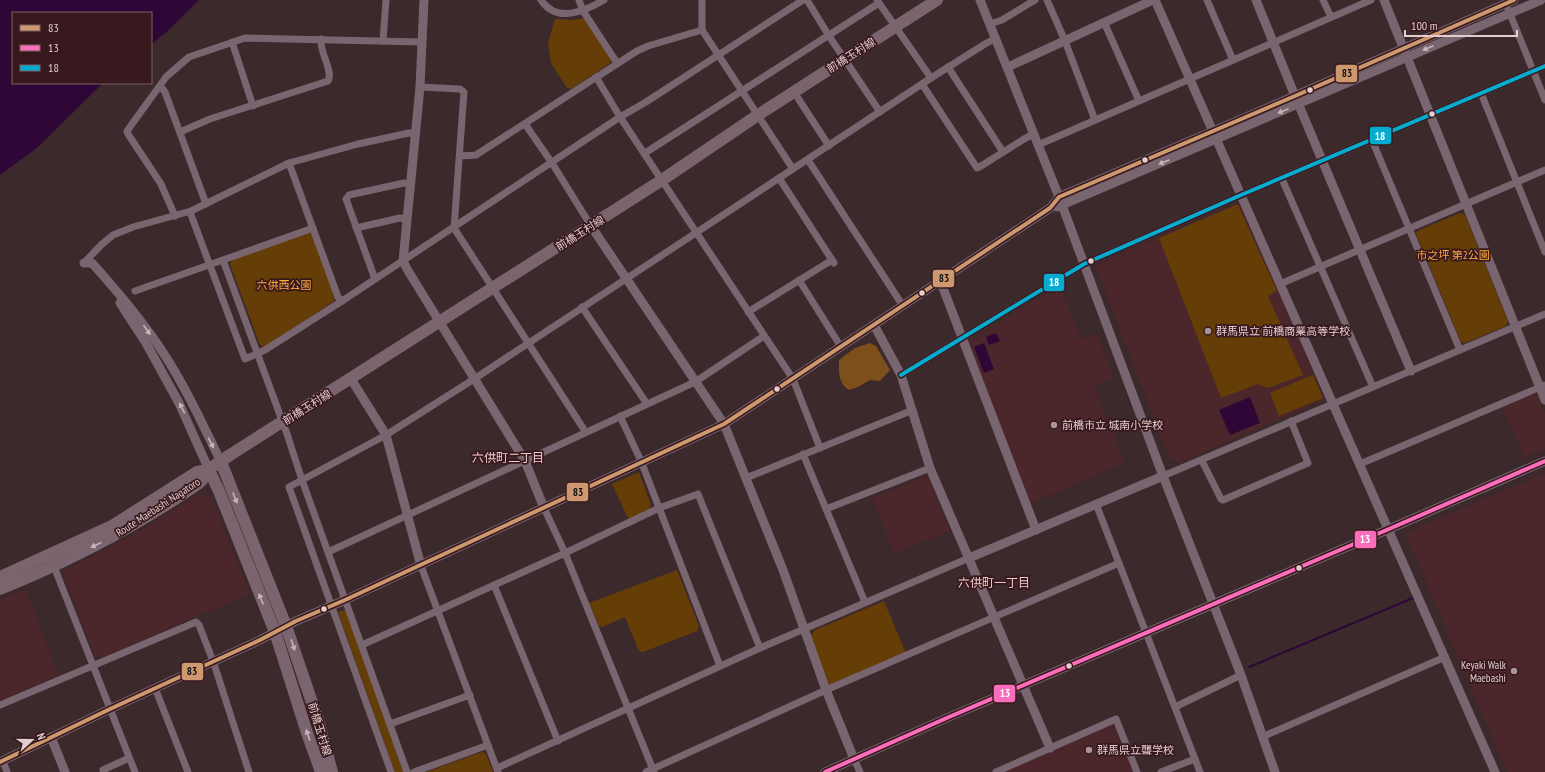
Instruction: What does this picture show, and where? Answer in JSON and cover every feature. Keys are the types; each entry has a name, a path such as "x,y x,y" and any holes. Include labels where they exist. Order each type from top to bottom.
{"main road":[{"name":"前橋玉村線","path":"321,772 275,632 219,491 209,470 662,180 758,115 937,0"},
{"name":"前橋玉村線","path":"221,462 286,626 319,723 332,772"},
{"name":"Route Maebashi Nagatoro","path":"0,589 112,526 197,472 209,470"},
{"name":"Route Maebashi Nagatoro","path":"0,577 52,560"}],"street":[{"path":"383,41 386,0"},
{"path":"424,0 420,87 403,260 407,269 525,461 544,508 565,553 653,770"},
{"path":"541,0 545,6 555,11 572,13 583,11 604,0"},
{"path":"579,0 583,11 617,63"},
{"path":"702,0 702,30 793,169"},
{"path":"190,212 245,359 258,354 342,301 620,117 803,0"},
{"path":"807,0 829,36 880,112"},
{"path":"980,0 1059,197 1163,476 1241,676 1275,772"},
{"path":"990,24 1002,20 1035,0"},
{"path":"1047,0 1065,41 1095,120"},
{"path":"1008,67 1154,0 1495,772"},
{"path":"1207,0 1233,60"},
{"path":"1256,0 1411,371"},
{"path":"1323,0 1331,17"},
{"path":"1038,145 1371,0"},
{"path":"1384,0 1515,327 1542,386 1545,400"},
{"path":"1050,208 1062,206 1216,139 1297,100 1406,53 1510,14 1541,0"},
{"path":"645,153 829,36 878,2 931,78"},
{"path":"1406,53 1510,2 1510,14 1545,100"},
{"path":"1104,22 1139,101"},
{"path":"460,156 476,155 637,51 648,46 702,30"},
{"path":"175,216 161,184 127,131 161,86 166,77 189,57 250,37 422,42"},
{"path":"391,772 289,487 386,435 626,280 931,78 996,38"},
{"path":"180,132 210,119 328,81 330,76 321,45 321,39"},
{"path":"232,42 253,106"},
{"path":"901,375 1084,264 1241,195 1282,179 1323,160 1545,66"},
{"path":"948,67 1003,152"},
{"path":"596,77 620,117 792,379 820,448"},
{"path":"922,84 977,168 1034,134"},
{"path":"161,86 165,92 206,204"},
{"path":"420,87 460,89 464,92 454,228 583,428"},
{"path":"794,92 829,146"},
{"path":"1481,93 1545,252"},
{"path":"7,772 1,761 286,626 421,566 724,424 1050,208 1059,197 1212,130 1297,100"},
{"path":"524,124 552,163 590,226 724,424 783,570 826,690 860,772"},
{"path":"84,263 113,235 133,227 190,212 289,163 358,144 409,133 415,134"},
{"path":"1372,140 1460,350"},
{"path":"808,160 903,306"},
{"path":"289,163 338,296 342,301"},
{"path":"1280,284 1545,170"},
{"path":"748,312 833,261 779,178"},
{"path":"1282,179 1373,387"},
{"path":"375,279 346,202 347,197 349,195 404,183 410,184"},
{"path":"356,228 400,218 406,219"},
{"path":"135,292 209,264 313,228"},
{"path":"223,260 283,422 302,480 407,772"},
{"path":"84,263 92,263 125,301 156,342 188,395 221,462"},
{"path":"84,263 113,295 146,343 188,420 209,470"},
{"path":"800,280 841,347"},
{"path":"939,282 1036,530"},
{"path":"582,308 647,404"},
{"path":"351,379 386,435 421,566 497,770 720,666 865,602 1096,504 1202,461 1291,421 1545,314"},
{"path":"874,325 901,375 930,468 1050,748"},
{"path":"328,552 695,382 764,336"},
{"path":"1360,464 1542,386"},
{"path":"746,478 913,410"},
{"path":"620,416 641,463 720,666"},
{"path":"1202,461 1221,499 1223,500 1308,463 1291,421"},
{"path":"803,454 865,602"},
{"path":"825,772 1023,685 1388,530 1545,461"},
{"path":"826,509 930,468"},
{"path":"362,645 565,553 659,508 698,494 760,648"},
{"path":"1096,504 1200,772"},
{"path":"52,560 135,772"},
{"path":"646,772 826,690 1120,563"},
{"path":"494,585 558,741"},
{"path":"0,705 196,622 199,625 213,661 250,772"},
{"path":"1262,737 1445,657"},
{"path":"1175,706 1241,676"},
{"path":"155,688 188,772"},
{"path":"390,724 470,695"},
{"path":"996,772 1116,719 1138,772"},
{"path":"51,737 65,772"},
{"path":"414,772 488,745"},
{"path":"104,772 103,770 130,758"},
{"path":"1161,772 1195,759"}],"shaded area":[{"path":"0,0 199,0 171,28 152,44 152,12 12,12 12,84 102,84 37,148 0,175"},
{"name":"群馬県立 前橋商業高等学校","path":"1236,203 1241,205 1324,398 1323,401 1179,462 1170,459 1095,265"},
{"name":"前橋市立 城南小学校","path":"1060,285 1081,339 1097,333 1114,378 1094,386 1125,463 1029,504 968,345 969,341"},
{"path":"996,333 1000,341 989,345 986,337"},
{"path":"870,343 876,346 890,370 880,381 870,380 849,390 841,381 839,373 839,360 855,348"},
{"path":"984,343 994,369 984,373 974,347"},
{"path":"1534,394 1538,396 1545,414 1545,449 1524,458 1503,407"},
{"path":"1250,397 1260,423 1230,435 1219,410"},
{"path":"1545,473 1545,772 1507,772 1407,537 1409,531"},
{"path":"927,476 950,531 894,553 872,498"},
{"path":"199,494 211,498 250,594 100,658 95,656 62,572 133,535"},
{"path":"25,589 59,675 0,700 0,600"},
{"name":"群馬県立聾学校","path":"1112,725 1118,729 1134,772 1002,772"}],"green space":[{"path":"584,18 611,60 610,63 571,89 567,88 551,63 548,42 555,19 573,20"},
{"path":"1238,205 1277,291 1268,296 1303,375 1268,388 1258,384 1221,398 1159,238"},
{"name":"市之坪 第2公園","path":"1460,213 1465,215 1508,321 1506,326 1465,343 1461,342 1416,234 1417,231"},
{"name":"六供西公園","path":"309,232 313,235 335,297 334,301 264,347 260,345 230,264 232,260"},
{"path":"1313,375 1323,398 1279,416 1270,393"},
{"path":"639,472 651,505 649,509 629,520 612,484"},
{"path":"677,570 699,626 697,631 643,652 639,651 625,617 602,627 599,626 589,603"},
{"path":"884,601 906,653 833,685 829,684 810,637 815,630"},
{"path":"346,610 403,772 395,772 338,612"},
{"path":"482,752 486,754 493,772 426,772"}],"waterway":[{"path":"1249,667 1413,598"}],"transit line":[{"name":"83","path":"0,762 110,709 260,640 296,621 345,600 724,424 1050,208 1059,197 1514,0"},
{"name":"18","path":"901,375 1084,264 1241,195 1545,66"},
{"name":"13","path":"825,772 949,717 1545,461"}],"place":[{"name":"群馬県立 前橋商業高等学校","path":"1208,331"},
{"name":"前橋市立 城南小学校","path":"1054,425"},
{"name":"Keyaki Walk Maebashi","path":"1514,671"},
{"name":"群馬県立聾学校","path":"1089,750"}],"district":[{"name":"六供町二丁目","path":"508,457"},
{"name":"六供町一丁目","path":"994,582"}]}
